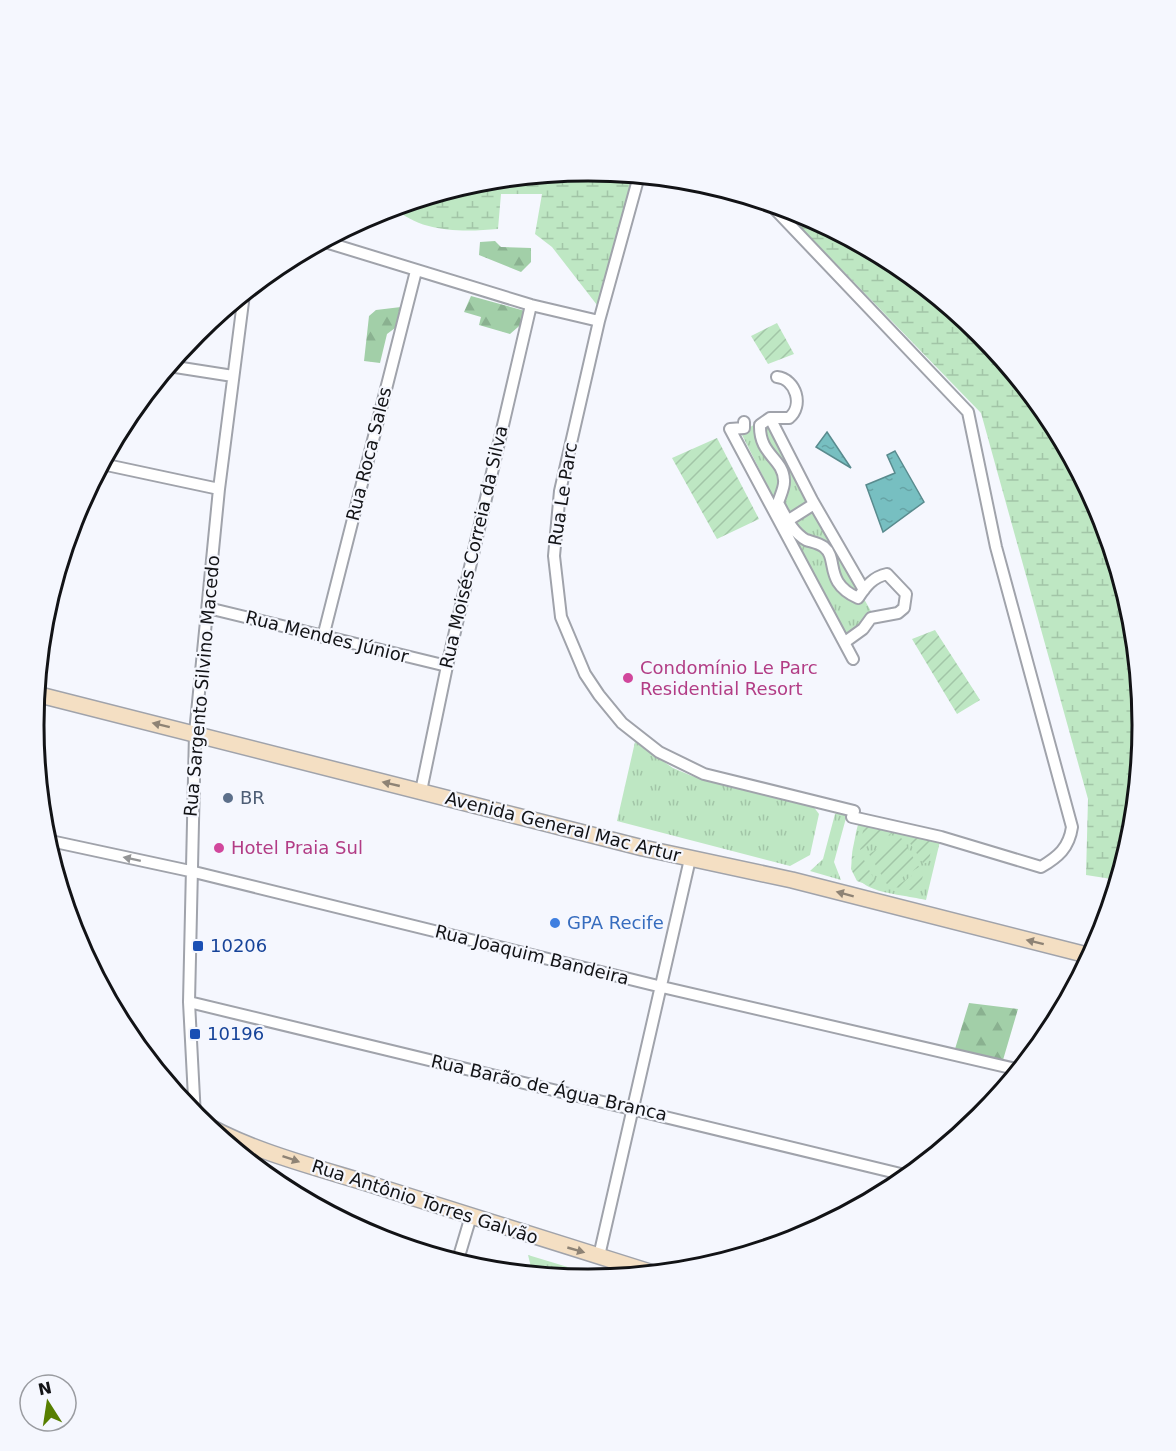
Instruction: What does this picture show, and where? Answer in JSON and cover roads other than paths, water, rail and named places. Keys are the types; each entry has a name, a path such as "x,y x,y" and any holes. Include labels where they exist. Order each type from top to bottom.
{"main road":[{"name":"Avenida General Mac Artur","path":"45,696 690,859 792,880 1082,954"},
{"name":"Rua Antônio Torres Galvão","path":"230,1136 291,1159 636,1268"}],"street":[{"name":"Rua Le Parc","path":"638,184 599,321 560,491 554,556 561,617 585,674 622,723 675,761 704,774 941,837 1041,867 1059,857 1070,838 1072,826 996,547 968,412 782,217"},
{"path":"336,243 339,247"},
{"path":"333,245 531,304 599,321"},
{"name":"Rua Roca Sales","path":"323,637 416,271"},
{"name":"Rua Moisés Correia da Silva","path":"421,791 447,666 531,304"},
{"name":"Rua Sargento Silvino Macedo","path":"195,1102 189,1002 190,871 195,733 219,489 242,305"},
{"path":"178,367 233,376"},
{"path":"777,378 786,378 790,382 797,403 796,413 789,418 770,418 760,425 760,436 766,452 782,468 785,482 778,503 785,523 804,539 824,547 830,556 830,567 845,592 858,598 867,585 887,574 906,594 904,608 898,613 871,618 864,629 845,642"},
{"path":"770,418 814,504 864,590"},
{"path":"744,422 744,428 730,429 785,523 853,659"},
{"path":"110,466 219,489"},
{"path":"785,523 814,504"},
{"name":"Rua Mendes Júnior","path":"208,608 447,666"},
{"name":"Rua Joaquim Bandeira","path":"56,842 190,871 662,987 1011,1068"},
{"path":"598,1256 690,859"},
{"name":"Rua Barão de Água Branca","path":"189,1002 897,1173"},
{"path":"460,1254 471,1216"}],"water":[{"path":"827,432 851,468 816,447"},
{"path":"895,451 924,502 883,532 866,485 895,473 887,455"}],"place":[{"name":"Condomínio Le Parc Residential Resort","path":"628,678"},
{"name":"BR","path":"228,798"},
{"name":"Hotel Praia Sul","path":"219,848"},
{"name":"GPA Recife","path":"555,923"},
{"name":"10206","path":"198,946"},
{"name":"10196","path":"195,1034"}]}
